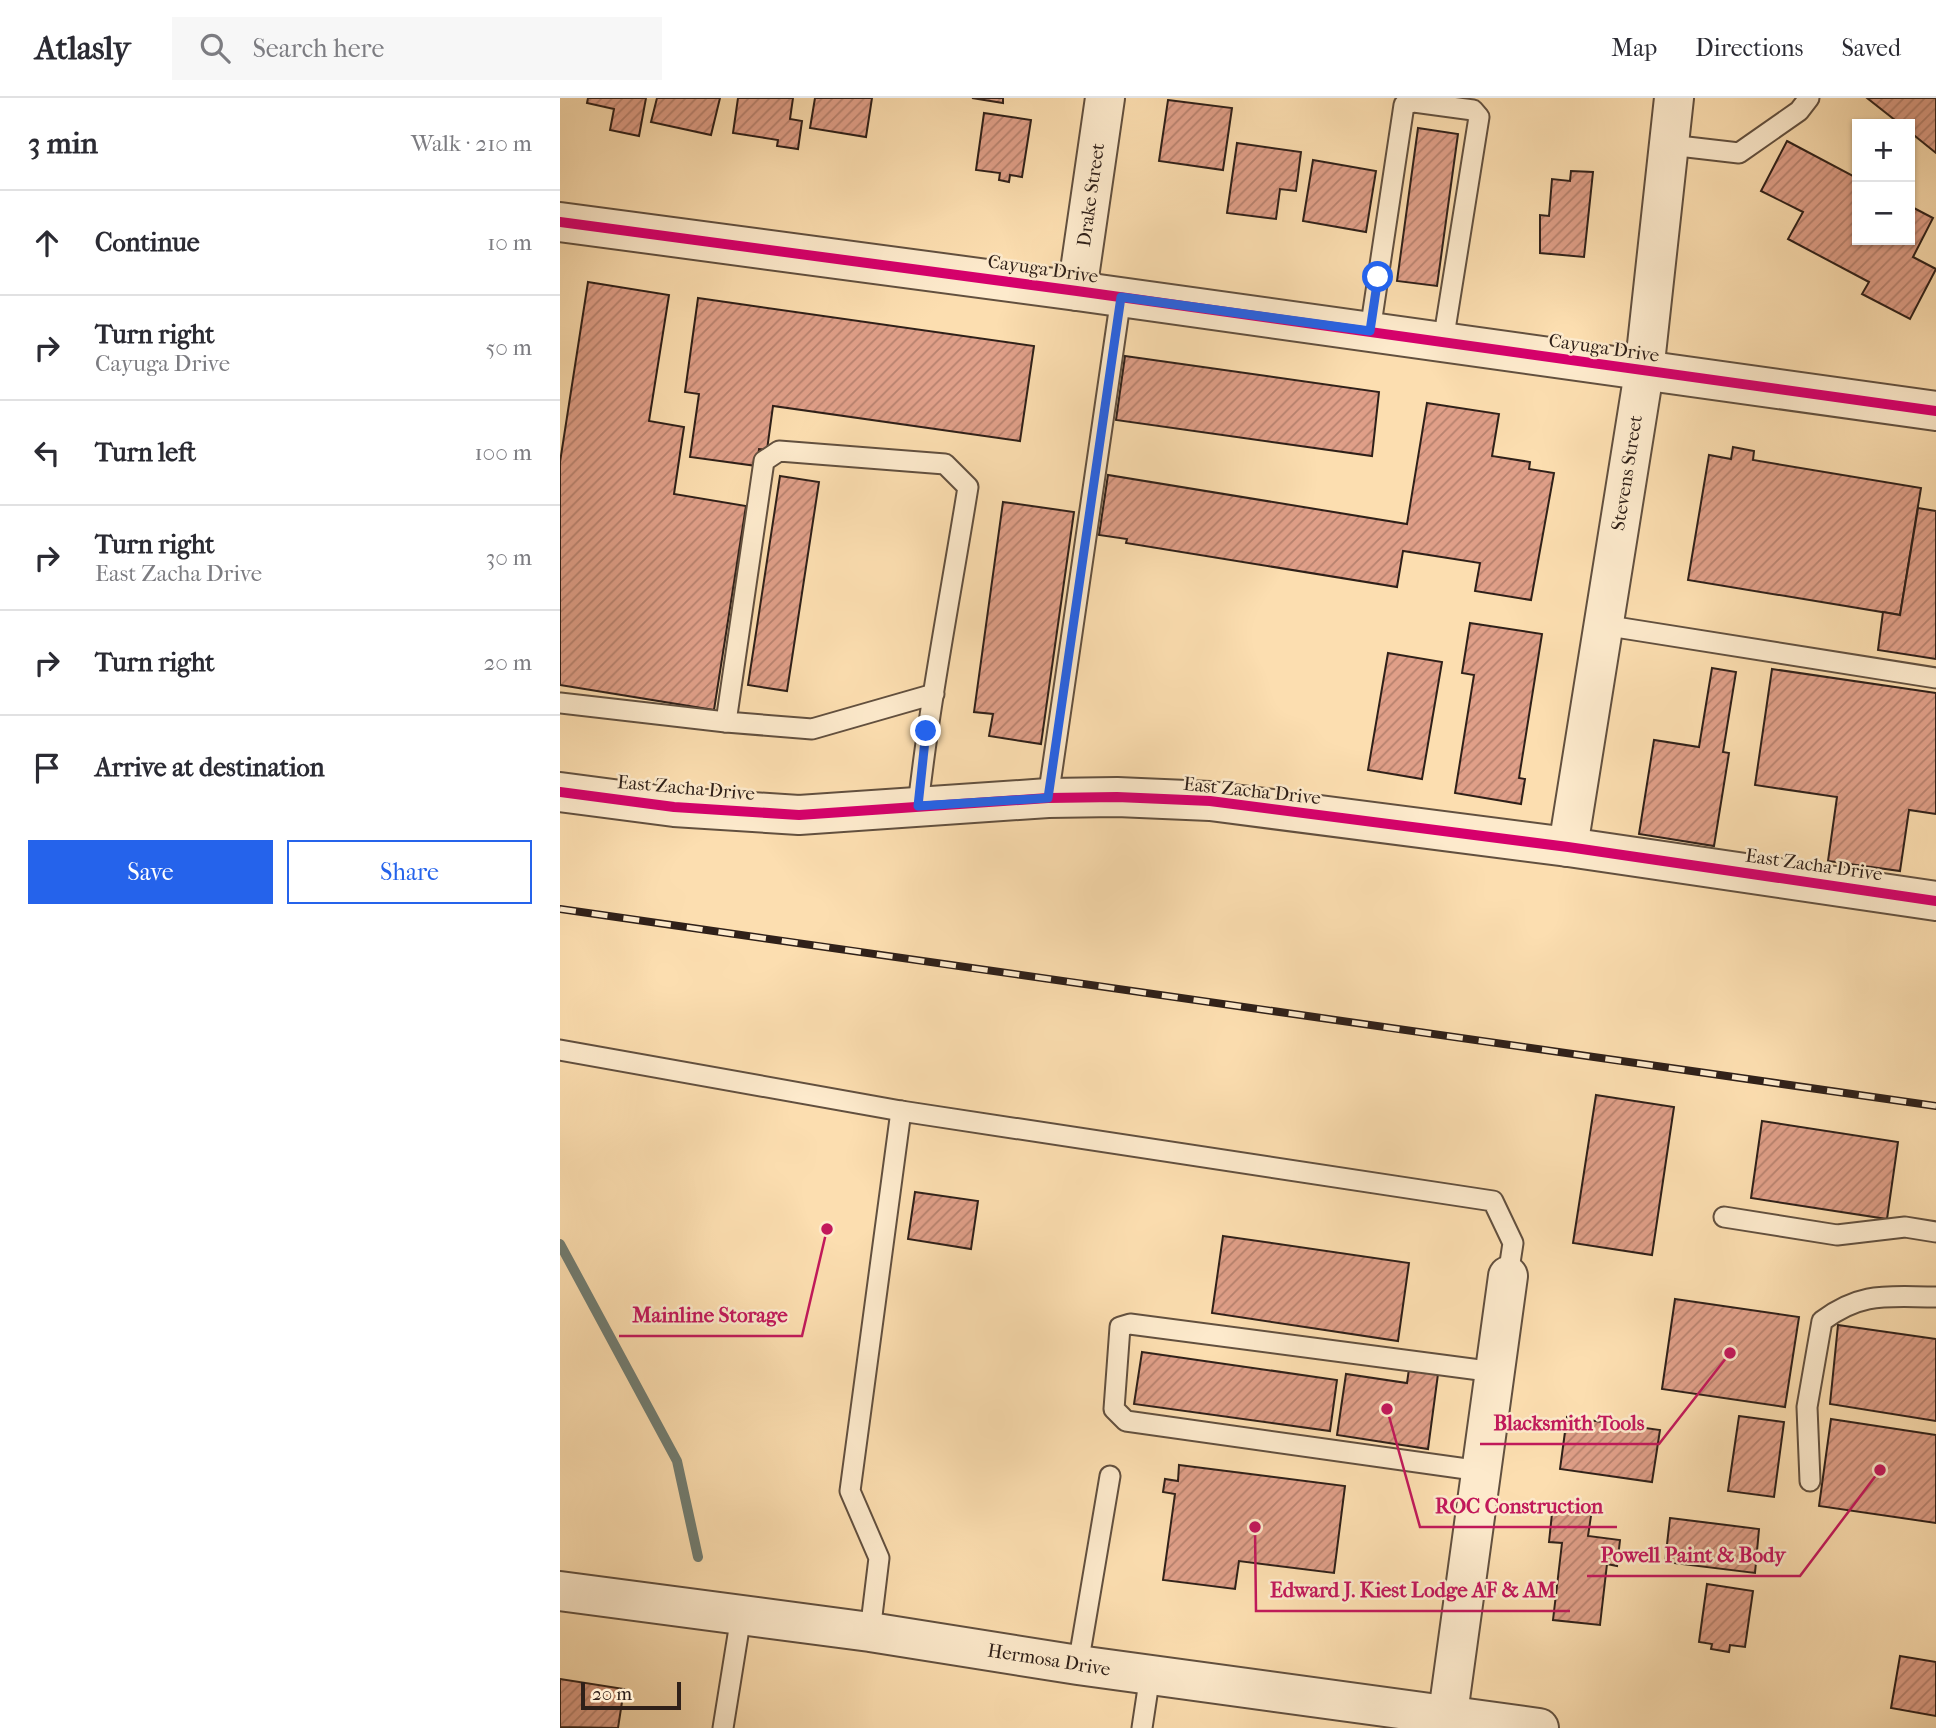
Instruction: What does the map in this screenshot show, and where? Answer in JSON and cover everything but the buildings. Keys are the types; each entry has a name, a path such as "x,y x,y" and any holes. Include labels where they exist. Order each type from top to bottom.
{"street":[{"name":"Drake Street","path":"1077,291 1105,98"},
{"name":"Stevens Street","path":"1568,847 1644,372 1674,98"},
{"name":"Cayuga Drive","path":"560,222 1370,331 1644,372 1936,411"},
{"name":"East Zacha Drive","path":"560,792 674,807 799,815 1048,798 1117,797 1210,801 1568,847 1936,901"},
{"path":"1447,1721 1508,1276"},
{"name":"Hermosa Drive","path":"560,1591 870,1632 1447,1721 1539,1728"}],"lane":[{"path":"1670,145 1739,153 1799,111 1809,98"},
{"path":"1370,331 1404,105 1413,102 1461,108 1473,110 1479,117 1443,342"},
{"path":"1048,798 1121,297"},
{"path":"726,722 764,461 779,451 945,464 968,487 926,731 918,806"},
{"path":"1603,625 1936,678"},
{"path":"560,703 812,729 934,694"},
{"path":"560,1050 901,1111 1493,1200 1513,1243 1508,1276"},
{"path":"870,1632 879,1558 850,1491 901,1111"},
{"path":"1724,1217 1837,1235 1905,1227 1936,1232"},
{"path":"1810,1481 1807,1406 1822,1321 1839,1308 1873,1296 1936,1297"},
{"path":"1481,1471 1126,1421 1114,1409 1120,1327 1130,1324 1495,1372"},
{"path":"1078,1665 1110,1476"},
{"path":"723,1728 741,1616"},
{"path":"1142,1728 1150,1675"}],"waterway":[{"path":"560,1244 677,1461 698,1557"}],"railway":[{"path":"560,909 1936,1106"}],"cycle path":[{"path":"560,222 1936,411"},
{"path":"560,792 674,807 799,815 1048,798 1117,797 1210,801 1568,847 1936,901"}],"place":[{"name":"Mainline Storage","path":"827,1229"},
{"name":"Blacksmith Tools","path":"1730,1353"},
{"name":"ROC Construction","path":"1387,1409"},
{"name":"Powell Paint & Body","path":"1880,1470"},
{"name":"Edward J. Kiest Lodge AF & AM","path":"1255,1527"}],"route":[{"path":"926,731 918,806 1048,798 1121,297 1370,331 1378,277"}]}
